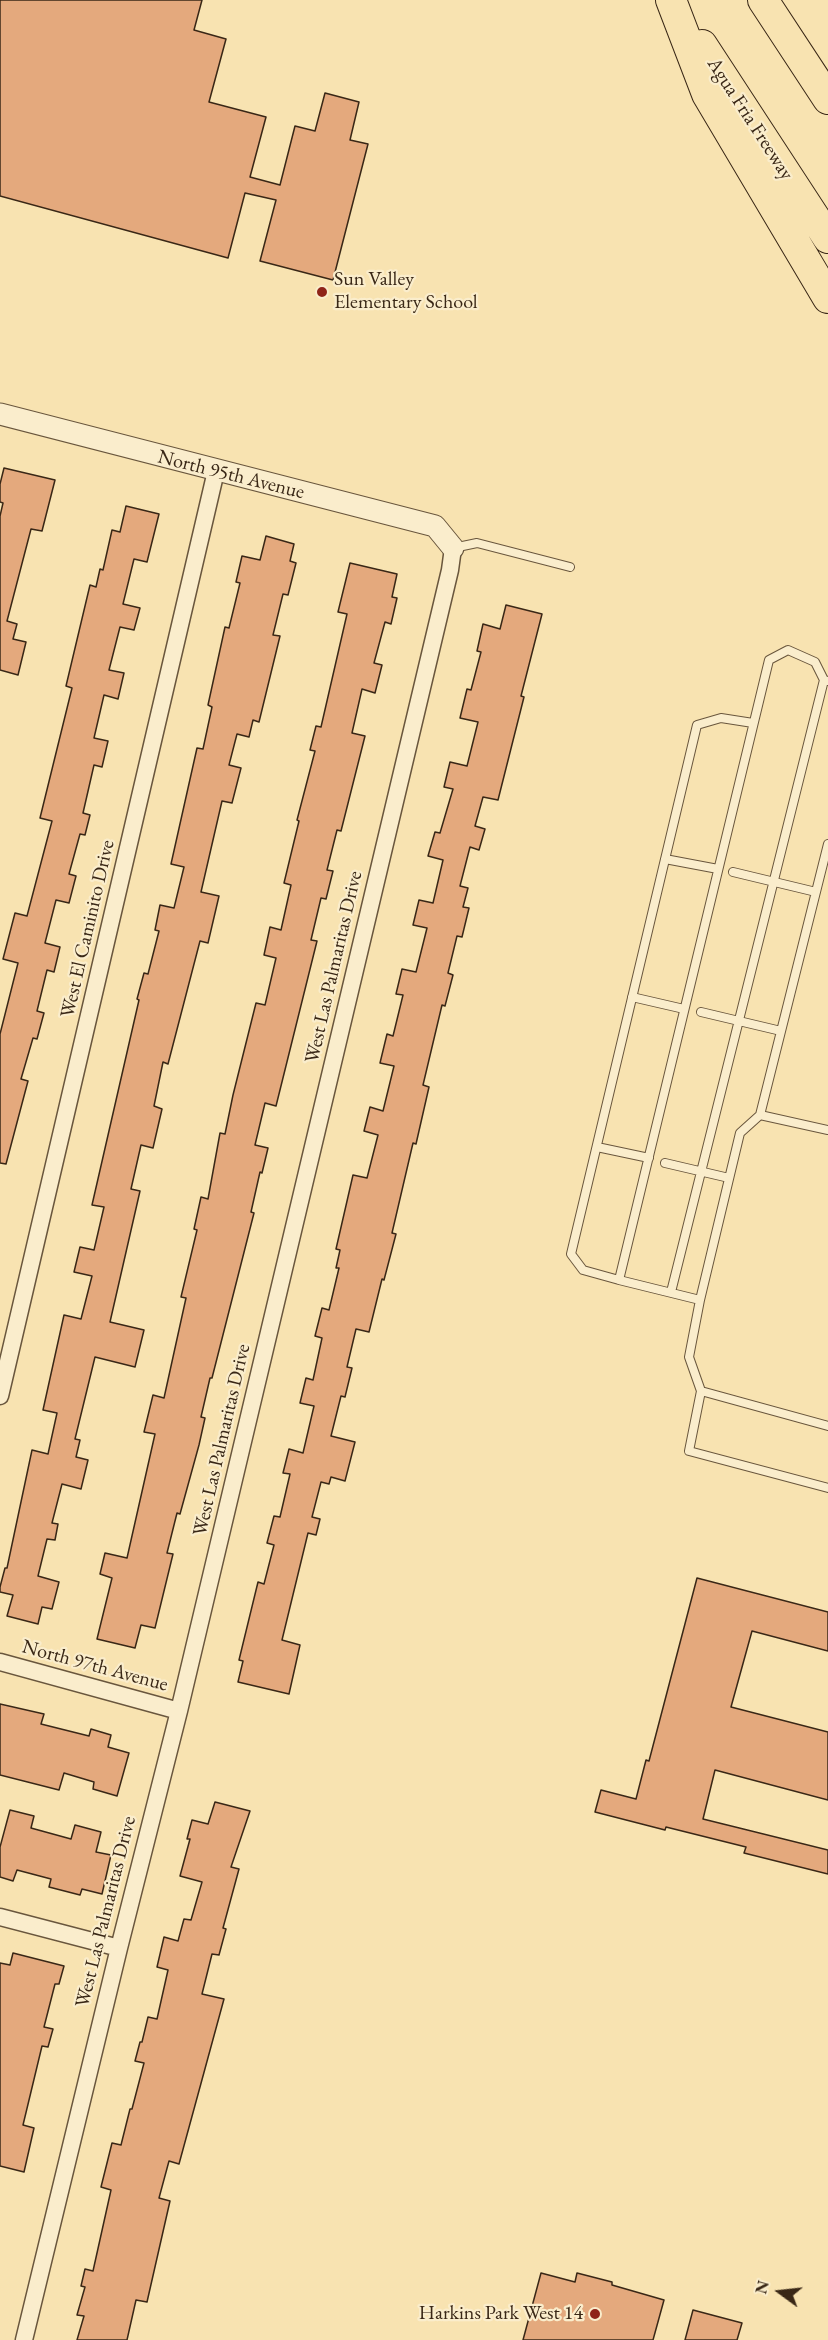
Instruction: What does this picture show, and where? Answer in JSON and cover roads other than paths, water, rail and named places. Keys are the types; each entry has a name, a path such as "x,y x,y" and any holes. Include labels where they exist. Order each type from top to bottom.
{"highway":[{"name":"Agua Fria Freeway","path":"672,0 828,238"},
{"path":"672,0 707,94 828,298"},
{"path":"763,0 828,99"},
{"path":"774,0 828,68"}],"street":[{"name":"North 95th Avenue","path":"0,414 435,526 453,548"},
{"name":"West El Caminito Drive","path":"0,1396 216,471"},
{"name":"West Las Palmaritas Drive","path":"24,2340 179,1711 447,582 453,548"},
{"name":"North 97th Avenue","path":"0,1662 179,1711"},
{"path":"0,1917 119,1947"}],"lane":[{"path":"453,548 477,543 570,567"},
{"path":"619,1280 769,660 788,650 815,662 826,680 773,881 671,1292"},
{"path":"700,1300 583,1270 571,1254 698,725 721,718 753,723"},
{"path":"828,844 760,1115 740,1133 700,1300 689,1357 701,1391 690,1451 828,1488"},
{"path":"665,859 718,869"},
{"path":"733,872 816,892"},
{"path":"632,998 684,1009"},
{"path":"701,1012 781,1031"},
{"path":"760,1115 828,1130"},
{"path":"597,1147 649,1158"},
{"path":"665,1163 729,1178"},
{"path":"701,1391 828,1426"}],"place":[{"name":"Sun Valley Elementary School","path":"322,292"},
{"name":"Harkins Park West 14","path":"595,2314"}]}
